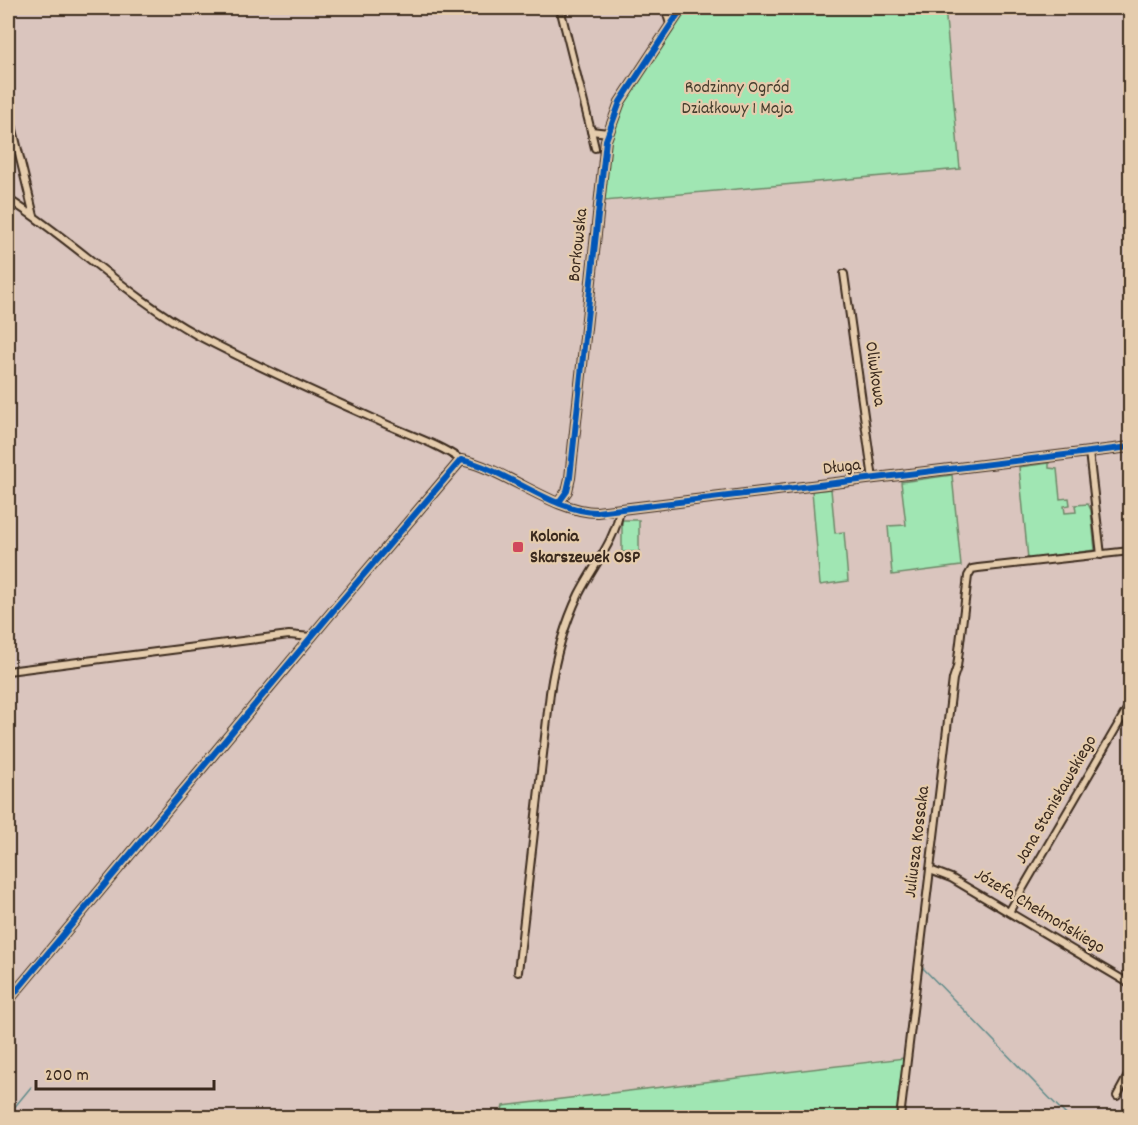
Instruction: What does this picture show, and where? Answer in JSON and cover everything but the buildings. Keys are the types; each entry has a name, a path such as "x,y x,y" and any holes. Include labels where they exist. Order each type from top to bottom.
{"street":[{"path":"560,8 595,148"},
{"path":"665,8 670,24"},
{"name":"Borkowska","path":"559,502 567,491 570,478 602,163 608,133 627,89 681,8"},
{"path":"8,109 34,216"},
{"path":"591,131 608,133"},
{"path":"8,199 34,216 131,292 182,326 348,408 461,460 8,1001"},
{"name":"Oliwkowa","path":"844,274 873,480"},
{"name":"Długa","path":"461,460 484,467 581,511 620,509 873,480 1131,447"},
{"path":"1089,452 1101,555 1131,551"},
{"path":"518,972 550,693 557,654 579,595 616,524 620,509"},
{"name":"Juliusza Kossaka","path":"900,1118 967,579 970,571 978,568 1101,555"},
{"path":"8,671 290,635 311,637"},
{"name":"Jana Stanisławskiego","path":"1009,912 1131,704"},
{"name":"Józefa Chełmońskiego","path":"930,870 951,878 1131,984"},
{"path":"1117,1096 1131,1072"}],"green space":[{"name":"Rodzinny Ogród Działkowy 1 Maja","path":"687,8 945,8 960,169 604,201 605,176 612,136 625,103 645,69"},
{"path":"1049,463 1049,468 1057,469 1060,499 1069,498 1070,505 1064,506 1065,513 1076,512 1075,505 1088,504 1091,510 1095,550 1028,559 1019,467"},
{"path":"952,475 961,566 892,575 888,526 906,525 901,482"},
{"path":"831,489 835,533 844,532 848,581 820,585 812,491"},
{"path":"622,520 639,520 639,552 622,552"},
{"path":"904,1058 897,1117 500,1118 503,1106"}],"waterway":[{"path":"921,966 1069,1118"},
{"path":"8,1115 31,1087"}],"cycle path":[{"path":"559,502 567,491 570,478 606,140 620,102 682,8"},
{"path":"8,1001 461,460 495,472 564,505 597,512 1130,447"}],"place":[{"name":"Kolonia Skarszewek OSP","path":"518,547"}]}
